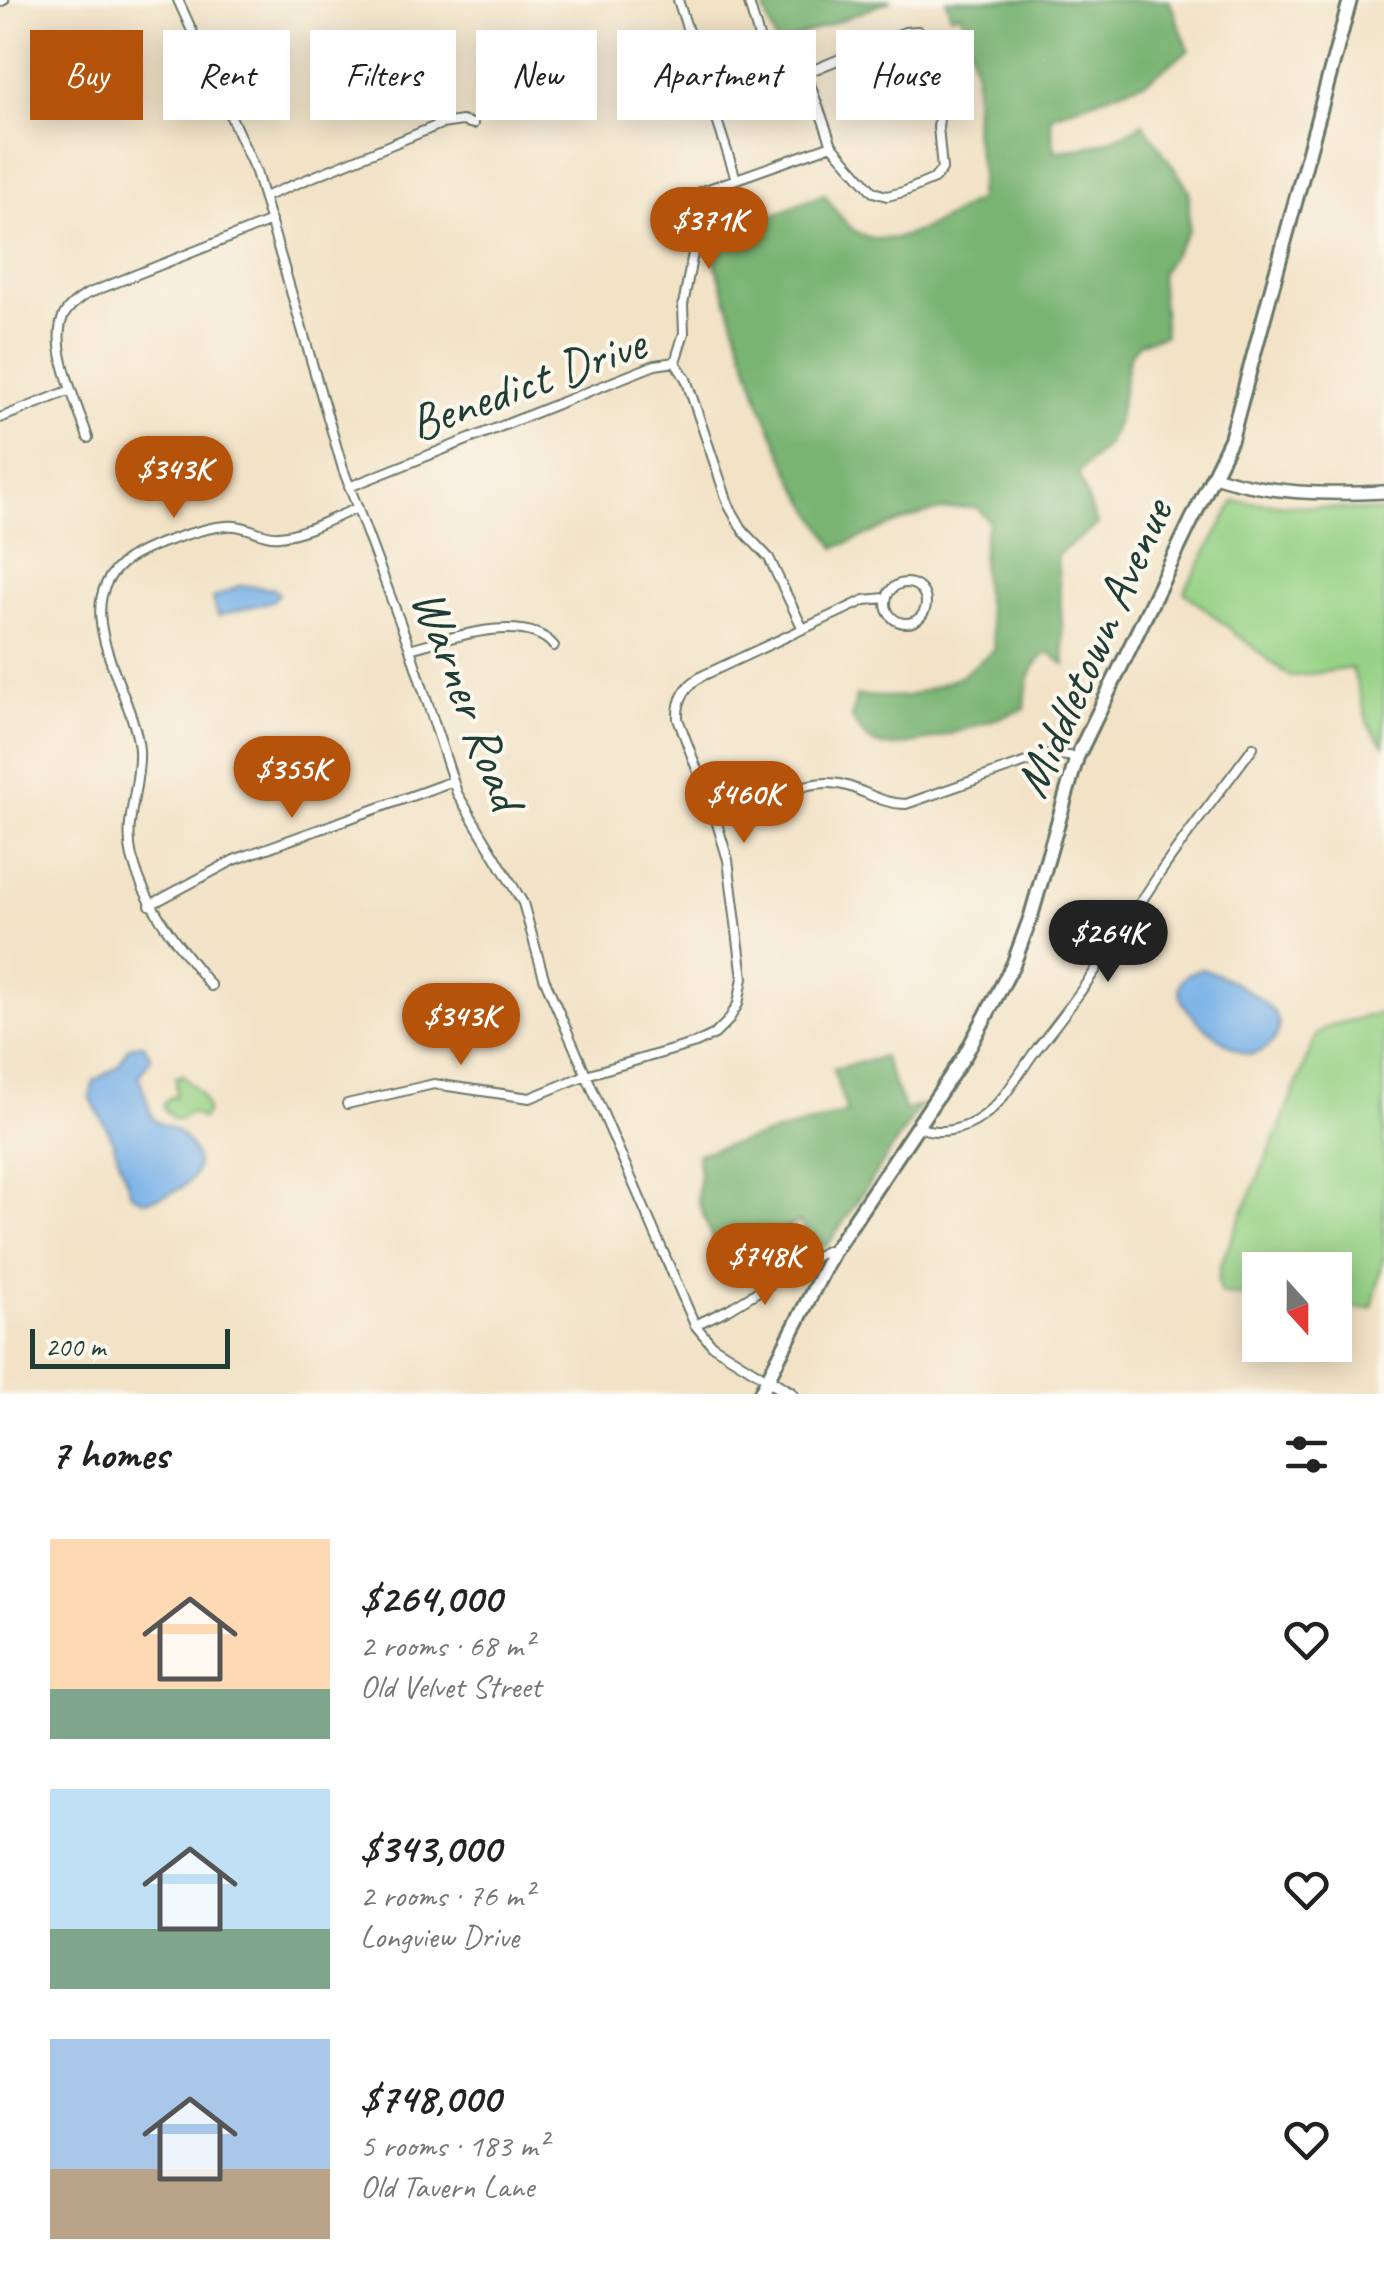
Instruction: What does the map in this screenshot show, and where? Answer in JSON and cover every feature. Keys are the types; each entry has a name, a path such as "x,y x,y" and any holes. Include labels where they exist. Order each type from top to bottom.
{"main road":[{"name":"Middletown Avenue","path":"760,1394 832,1252 977,1035 1013,965 1077,757 1214,476 1242,407 1350,0"}],"street":[{"name":"Warner Road","path":"178,0 264,196 349,487 410,650 453,781 523,904 544,978 694,1325 712,1345 767,1379"},
{"path":"678,0 688,30"},
{"path":"748,0 757,30"},
{"path":"816,68 909,30 926,37 944,83 938,127 943,163 940,174 896,194 878,195 845,164 832,145 816,100"},
{"path":"717,120 736,180"},
{"path":"264,196 441,124 473,124"},
{"path":"675,362 684,333 683,305 694,248 690,204 700,192 832,145"},
{"path":"88,438 71,390 60,330 63,316 73,304 87,294 270,221"},
{"name":"Benedict Drive","path":"349,487 655,366 675,362 686,379 729,506 744,532 769,558 802,629"},
{"path":"0,418 71,390"},
{"path":"1214,476 1303,491 1384,492"},
{"path":"210,986 150,904 131,853 139,751 129,707 98,618 107,584 116,569 141,551 204,531 231,526 280,536 358,508"},
{"path":"908,583 923,592 925,611 917,620 898,621 886,608 885,598 891,589 908,583"},
{"path":"346,1104 434,1084 530,1098 586,1075 715,1034 734,1014 741,994 742,968 728,860 678,720 682,696 702,676 865,600 885,598"},
{"path":"410,650 486,630 538,634 554,646"},
{"path":"917,1126 936,1132 967,1125 981,1118 1002,1098 1074,1004 1163,869 1253,747"},
{"path":"716,820 816,784 845,786 888,804 906,804 1048,754 1077,757"},
{"path":"150,904 234,860 453,781"},
{"path":"694,1325 816,1256 832,1252"},
{"path":"767,1379 791,1394"}],"green space":[{"path":"761,0 892,0 815,30 772,30"},
{"path":"946,0 1169,0 1189,50 1147,81 1050,116 1055,151 1101,143 1143,123 1189,190 1189,230 1160,274 1165,335 1139,343 1129,357 1118,419 1108,444 1078,473 1097,525 1057,555 1065,665 1049,652 1037,663 1027,684 1025,709 950,734 909,744 879,745 866,738 852,718 856,696 906,697 960,677 995,649 982,569 989,521 977,508 941,510 904,520 835,548 794,481 761,405 708,241 824,194 848,225 862,235 878,239 913,233 977,200 981,174 974,132 974,30 965,30 961,13 951,16"},
{"path":"1235,501 1384,512 1384,745 1369,726 1352,668 1290,677 1184,592"},
{"path":"1384,1012 1384,1256 1372,1308 1352,1308 1352,1252 1242,1252 1242,1296 1221,1293 1220,1265 1316,1035 1328,1026"},
{"path":"883,1057 905,1111 921,1105 828,1245 816,1247 800,1222 719,1257 697,1198 697,1154 847,1113 833,1069"},
{"path":"184,1075 200,1092 207,1111 202,1119 190,1112 173,1119 163,1107 167,1099 176,1096 176,1077"}],"water":[{"path":"241,585 274,589 279,594 272,601 218,616 213,598"},
{"path":"1200,969 1242,988 1272,1011 1279,1025 1269,1046 1255,1054 1241,1052 1190,1013 1179,988 1184,977"},
{"path":"144,1044 151,1058 139,1076 152,1117 179,1133 196,1159 192,1178 184,1186 145,1201 131,1194 111,1136 90,1097 94,1081 118,1066 128,1048"}]}
